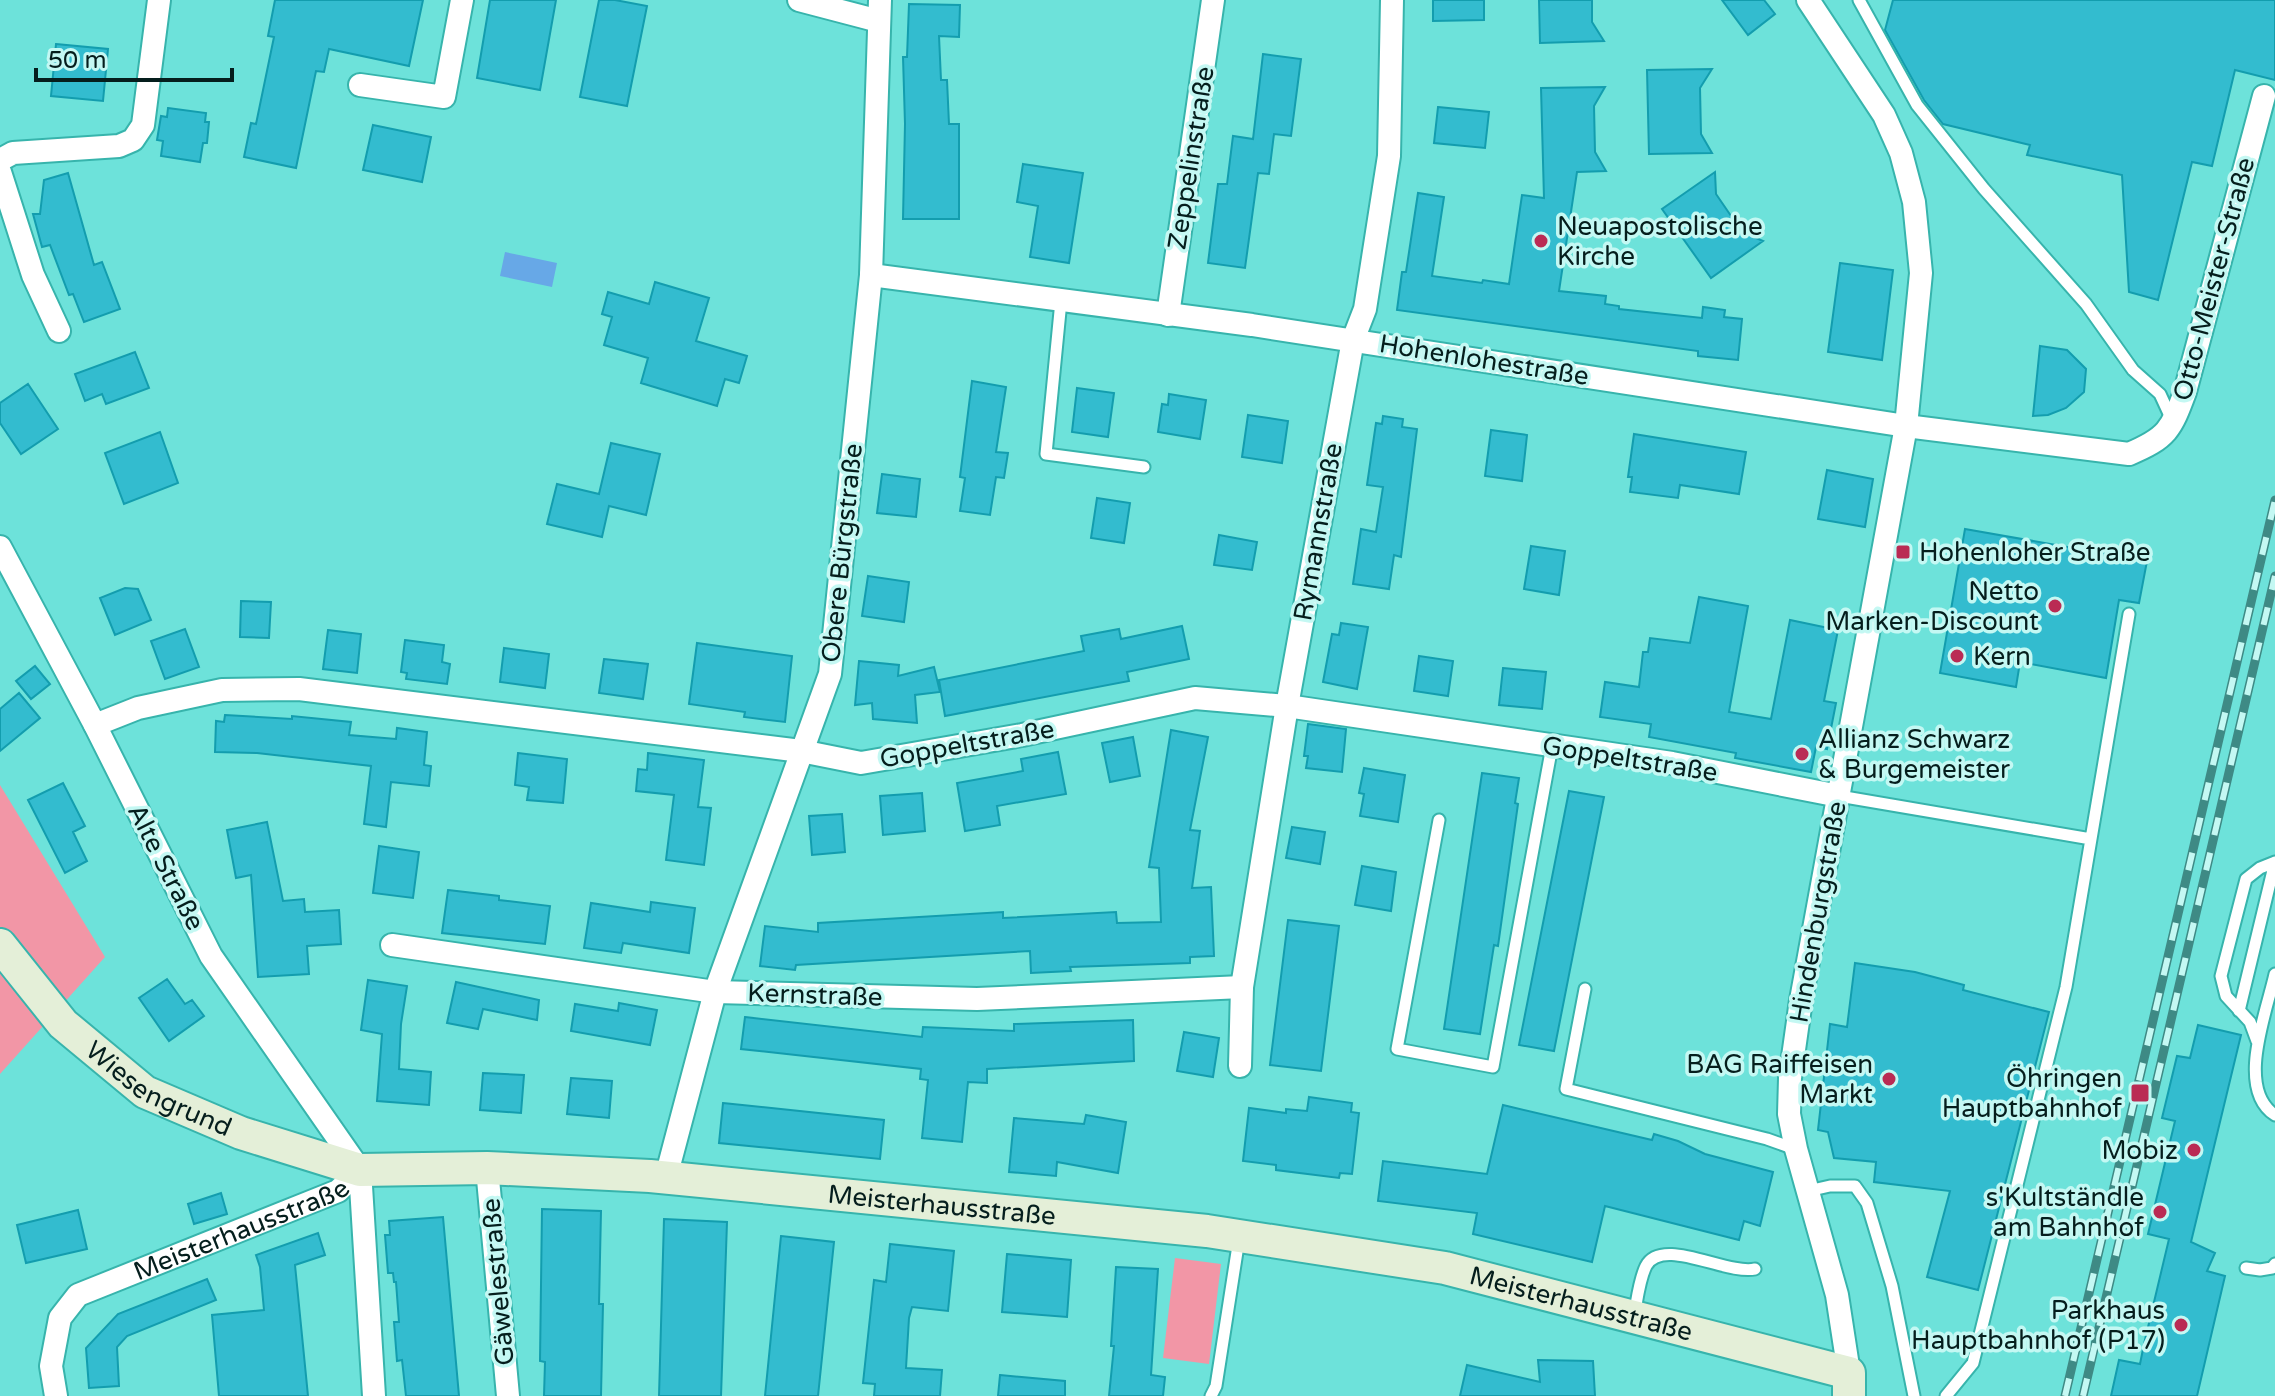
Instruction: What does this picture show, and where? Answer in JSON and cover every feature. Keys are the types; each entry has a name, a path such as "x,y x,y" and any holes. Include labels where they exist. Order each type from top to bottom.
{"street":[{"path":"0,160 13,153 66,147 119,146 133,140 143,125 159,0"},
{"path":"360,85 444,97 462,0"},
{"path":"799,0 879,10"},
{"name":"Zeppelinstraße","path":"1168,315 1213,0"},
{"name":"Rymannstraße","path":"1240,1066 1242,987 1287,706 1353,340 1365,309 1389,156 1392,0"},
{"name":"Hindenburgstraße","path":"1808,0 1884,115 1901,153 1914,202 1921,273 1906,426 1801,1000 1790,1078 1789,1114 1837,1295 1849,1385"},
{"name":"Obere Bürgstraße","path":"666,1177 715,992 830,674 871,275 879,10"},
{"name":"Otto-Meister-Straße","path":"1906,426 2129,454 2153,443 2173,424 2185,392 2264,96"},
{"path":"0,172 33,275 59,331"},
{"name":"Hohenlohestraße","path":"871,275 1353,340 1906,426"},
{"name":"Alte Straße","path":"0,547 95,725 211,956 360,1170"},
{"name":"Goppeltstraße","path":"95,725 138,708 222,690 299,689 801,751 861,763 1022,735 1195,698 1287,706 1672,763 1839,796"},
{"name":"Wiesengrund","path":"0,945 63,1024 145,1092 241,1133 360,1170"},
{"name":"Kernstraße","path":"392,945 715,992 977,999 1242,987"},
{"name":"Meisterhausstraße","path":"56,1396 51,1366 60,1318 78,1295 338,1191 360,1170 487,1168 666,1177 1239,1236 1445,1268 1633,1317 1849,1385"},
{"name":"Gäwelestraße","path":"487,1168 508,1396"},
{"path":"360,1170 374,1396"}],"lane":[{"path":"1859,0 1917,105 1984,189 2086,304 2133,370 2160,394 2173,424"},
{"path":"1061,301 1046,454 1144,467"},
{"path":"1946,1396 1973,1363 2066,987 2129,614"},
{"path":"1439,820 1397,1049 1493,1067 1552,746"},
{"path":"1839,796 2091,839"},
{"path":"2257,1041 2250,1022 2226,996 2221,976 2246,879 2260,868 2275,862"},
{"path":"2239,1011 2275,862"},
{"path":"2275,974 2257,1041 2255,1069 2259,1096 2267,1110 2275,1115"},
{"path":"1585,989 1566,1089 1796,1149"},
{"path":"2266,1014 2275,1004"},
{"path":"1808,1191 1830,1186 1855,1186 1867,1203 1892,1286 1914,1396"},
{"path":"1211,1396 1216,1386 1239,1236"},
{"path":"1633,1317 1646,1265 1657,1255 1671,1253 1730,1269 1755,1269"},
{"path":"2246,1268 2260,1270 2272,1268 2275,1264"}],"shaded area":[{"path":"0,785 105,957 0,1074"},
{"path":"1175,1258 1221,1264 1209,1364 1163,1358"}],"water":[{"path":"505,252 557,263 552,287 500,276"}],"building":[{"path":"275,0 423,0 409,66 329,49 324,72 316,71 296,168 244,157 251,123 256,124 274,37 268,36"},
{"path":"490,0 556,0 540,90 477,78"},
{"path":"599,0 647,6 627,106 580,97"},
{"path":"1433,0 1484,0 1484,20 1433,21"},
{"path":"1539,0 1592,0 1592,22 1604,41 1540,43"},
{"path":"1722,0 1764,0 1775,14 1748,35"},
{"path":"1893,0 2275,0 2275,80 2235,70 2212,166 2192,162 2158,300 2129,292 2122,175 2027,155 2030,145 1943,124 1924,100 1885,30"},
{"path":"909,4 960,5 959,37 939,36 941,80 947,80 949,124 959,124 959,219 903,219 903,57 907,57"},
{"path":"56,44 108,49 103,101 51,96"},
{"path":"1263,54 1301,59 1291,136 1274,134 1269,174 1258,173 1245,268 1208,263 1218,184 1227,184 1233,136 1253,139"},
{"path":"1712,69 1700,88 1701,134 1712,153 1649,154 1647,70"},
{"path":"1605,87 1594,106 1595,152 1606,171 1577,172 1559,291 1606,296 1605,304 1619,306 1619,309 1702,318 1703,307 1725,310 1724,317 1742,319 1738,360 1698,356 1698,351 1397,310 1418,193 1444,197 1432,276 1509,284 1522,195 1544,198 1541,88"},
{"path":"1438,107 1489,112 1485,148 1434,143"},
{"path":"168,108 206,113 205,122 209,122 207,143 203,143 200,162 161,156 163,141 157,140 161,116 167,117"},
{"path":"373,125 431,137 422,182 363,170"},
{"path":"1023,164 1083,173 1069,263 1030,257 1038,206 1017,202"},
{"path":"1715,172 1716,194 1742,232 1763,241 1711,278 1662,209"},
{"path":"68,173 94,265 102,262 120,309 84,322 73,294 69,295 50,245 42,247 33,214 40,214 44,180"},
{"path":"1840,263 1893,270 1882,360 1828,352"},
{"path":"655,282 709,298 696,341 747,356 739,383 725,379 717,406 641,383 648,358 604,345 612,317 602,314 608,292 649,304"},
{"path":"2040,346 2067,350 2086,369 2084,392 2066,408 2048,415 2033,416"},
{"path":"135,352 149,388 106,404 102,394 85,401 75,374"},
{"path":"972,381 1006,387 996,452 1008,453 1004,478 996,477 990,515 960,511 965,478 960,477"},
{"path":"28,384 58,429 21,454 0,423 0,403"},
{"path":"1077,388 1114,393 1108,437 1072,432"},
{"path":"1169,394 1206,400 1200,439 1158,432 1162,404 1168,405"},
{"path":"1248,415 1288,421 1282,463 1242,457"},
{"path":"1383,416 1403,419 1402,427 1417,429 1401,557 1394,555 1389,589 1353,584 1361,529 1376,532 1383,487 1367,485 1376,423 1382,424"},
{"path":"1491,430 1527,435 1522,481 1485,476"},
{"path":"160,432 178,483 124,504 105,453"},
{"path":"1634,434 1746,452 1739,494 1680,485 1678,498 1630,492 1632,477 1628,477"},
{"path":"611,443 660,454 646,515 609,506 602,537 547,524 557,484 599,494"},
{"path":"1827,470 1873,479 1865,527 1818,519"},
{"path":"882,474 920,479 916,517 877,513"},
{"path":"1097,498 1130,503 1124,543 1091,538"},
{"path":"1965,529 2147,561 2139,603 2119,600 2106,678 2020,662 2016,687 1940,673"},
{"path":"1219,535 1257,542 1252,570 1214,565"},
{"path":"1531,546 1565,551 1559,595 1524,589"},
{"path":"868,576 909,582 904,622 862,616"},
{"path":"125,588 138,589 151,620 115,635 100,598"},
{"path":"1699,597 1748,606 1729,712 1771,719 1790,620 1838,630 1824,701 1836,703 1827,749 1816,747 1811,772 1735,758 1736,753 1649,737 1651,724 1600,717 1605,682 1639,687 1643,652 1648,652 1650,638 1690,643"},
{"path":"241,601 271,602 269,638 240,637"},
{"path":"1341,623 1368,627 1357,689 1323,682 1332,634 1339,635"},
{"path":"1182,626 1189,659 1127,672 1129,681 945,716 939,680 1084,651 1081,636 1119,629 1121,639"},
{"path":"185,629 199,667 165,679 151,641"},
{"path":"328,630 361,634 357,673 323,669"},
{"path":"405,640 444,645 442,662 450,664 447,684 406,679 407,673 401,672"},
{"path":"697,643 792,656 785,722 744,717 745,712 689,704"},
{"path":"504,648 549,654 545,688 500,682"},
{"path":"1419,656 1453,661 1448,696 1414,691"},
{"path":"604,659 648,664 643,699 599,693"},
{"path":"859,661 899,665 898,676 934,667 940,692 915,695 917,723 873,719 872,703 855,705"},
{"path":"35,666 50,684 31,699 16,681"},
{"path":"1503,668 1546,672 1542,709 1499,705"},
{"path":"19,693 40,718 0,751 0,709"},
{"path":"225,715 292,719 292,716 351,722 349,735 396,739 397,728 427,732 424,765 431,766 429,786 391,782 386,827 364,824 371,766 257,753 215,752 216,721 224,722"},
{"path":"1308,724 1346,729 1342,772 1306,768 1308,756 1304,756"},
{"path":"1171,730 1208,737 1190,830 1200,831 1192,888 1211,887 1214,956 1190,957 1190,963 1070,967 1071,971 1031,973 1030,951 796,965 795,970 760,966 765,926 818,932 818,923 1003,912 1003,918 1116,912 1117,923 1161,922 1159,868 1149,867"},
{"path":"1133,737 1140,776 1110,782 1102,743"},
{"path":"1058,752 1066,794 997,806 1000,825 965,831 957,783 1023,771 1021,759"},
{"path":"518,753 567,759 563,803 527,800 529,787 515,785"},
{"path":"648,753 704,760 698,807 711,808 704,865 666,860 674,795 636,791 638,769 647,770"},
{"path":"1364,768 1405,775 1398,822 1360,816 1364,794 1359,793"},
{"path":"1482,773 1519,778 1498,946 1494,945 1480,1034 1444,1029"},
{"path":"63,783 85,826 73,832 87,861 65,873 28,800"},
{"path":"1569,791 1604,797 1554,1051 1519,1045"},
{"path":"922,793 925,831 883,835 880,796"},
{"path":"842,814 845,852 812,855 809,816"},
{"path":"267,822 283,901 304,899 305,912 339,910 341,944 307,946 309,974 258,977 251,875 236,878 227,830"},
{"path":"1292,827 1325,832 1320,864 1286,858"},
{"path":"379,846 419,852 413,898 373,893"},
{"path":"1362,866 1396,872 1391,911 1355,905"},
{"path":"448,890 550,906 545,944 442,933"},
{"path":"651,902 695,908 689,953 623,943 621,953 584,948 591,903 650,912"},
{"path":"1288,920 1339,926 1321,1071 1270,1065"},
{"path":"1855,963 1915,972 1964,985 1963,990 2049,1012 1978,1290 1927,1277 1950,1191 1874,1182 1876,1162 1834,1158 1828,1132 1818,1130 1830,1024 1847,1027"},
{"path":"167,979 185,1004 192,1000 204,1016 169,1041 139,998"},
{"path":"368,980 407,986 399,1069 431,1072 429,1105 377,1101 382,1034 361,1030"},
{"path":"456,982 539,1000 537,1020 483,1009 478,1029 447,1023"},
{"path":"619,1003 657,1010 650,1045 571,1031 575,1004 618,1011"},
{"path":"745,1017 922,1037 923,1027 1014,1031 1014,1024 1133,1020 1134,1061 987,1069 987,1083 968,1082 962,1142 922,1138 928,1080 920,1079 921,1069 741,1049"},
{"path":"2198,1025 2241,1035 2191,1242 2215,1253 2207,1271 2225,1276 2197,1396 2111,1396 2119,1360 2140,1364 2169,1239 2148,1234 2175,1121 2162,1118 2177,1056 2190,1058"},
{"path":"1184,1032 1219,1038 1213,1077 1177,1071"},
{"path":"483,1073 524,1075 521,1113 480,1110"},
{"path":"571,1078 612,1081 609,1118 567,1114"},
{"path":"1309,1097 1352,1103 1351,1112 1359,1113 1352,1174 1340,1173 1339,1178 1276,1170 1276,1165 1243,1161 1249,1108 1286,1113 1286,1109 1307,1111"},
{"path":"723,1103 884,1120 880,1159 719,1143"},
{"path":"1503,1105 1652,1140 1654,1134 1705,1154 1773,1172 1760,1226 1744,1221 1739,1240 1605,1206 1592,1262 1473,1234 1477,1213 1378,1201 1383,1161 1487,1174"},
{"path":"1086,1115 1126,1122 1118,1173 1057,1162 1056,1176 1009,1172 1014,1118 1084,1124"},
{"path":"221,1193 227,1214 194,1224 188,1204"},
{"path":"542,1209 601,1211 601,1396 544,1396 545,1362 540,1361"},
{"path":"78,1210 87,1249 26,1263 17,1225"},
{"path":"443,1217 459,1396 406,1396 402,1360 397,1361 394,1322 399,1322 396,1282 393,1273 388,1273 385,1235 390,1235 389,1221"},
{"path":"664,1219 727,1222 721,1396 659,1396"},
{"path":"318,1233 325,1255 295,1265 308,1396 219,1396 212,1315 264,1310 256,1255"},
{"path":"781,1236 834,1242 818,1396 765,1396"},
{"path":"890,1244 954,1251 948,1311 912,1307 909,1318 906,1368 942,1370 940,1396 874,1396 875,1384 863,1383 874,1280 886,1282"},
{"path":"1007,1254 1071,1260 1067,1317 1002,1312"},
{"path":"1116,1267 1158,1269 1151,1375 1165,1377 1163,1396 1109,1396"},
{"path":"207,1279 216,1300 127,1336 117,1347 119,1386 89,1388 86,1348 118,1314"},
{"path":"1538,1360 1593,1361 1595,1396 1460,1396 1467,1365 1540,1382"},
{"path":"1000,1375 1065,1381 1065,1396 998,1396"}],"railway":[{"path":"2065,1396 2275,500"},
{"path":"2083,1396 2275,576"}],"place":[{"name":"Neuapostolische Kirche","path":"1541,241"},
{"name":"Hohenloher Straße","path":"1903,552"},
{"name":"Netto Marken-Discount","path":"2055,606"},
{"name":"Kern","path":"1957,656"},
{"name":"Allianz Schwarz & Burgemeister","path":"1802,754"},
{"name":"BAG Raiffeisen Markt","path":"1889,1079"},
{"name":"Öhringen Hauptbahnhof","path":"2140,1093"},
{"name":"Mobiz","path":"2194,1150"},
{"name":"s'Kultständle am Bahnhof","path":"2160,1212"},
{"name":"Parkhaus Hauptbahnhof (P17)","path":"2181,1325"}]}
